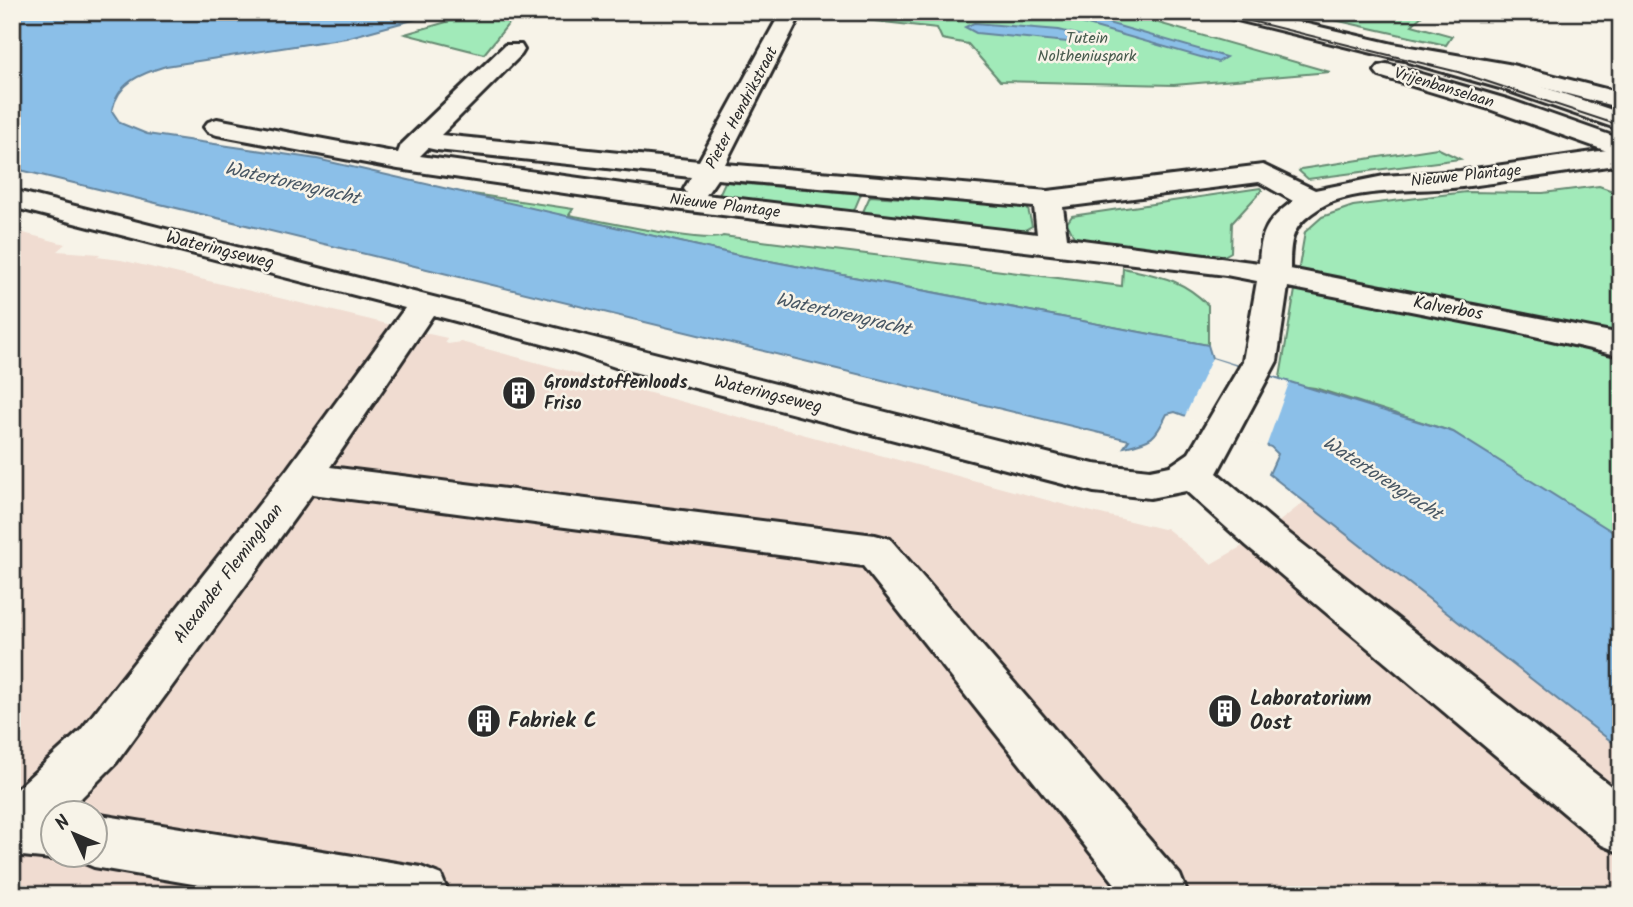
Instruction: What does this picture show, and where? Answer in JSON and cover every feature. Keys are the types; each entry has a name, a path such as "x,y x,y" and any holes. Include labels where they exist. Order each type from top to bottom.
{"street":[{"name":"Pieter Hendrikstraat","path":"689,202 709,171 792,12"},
{"name":"Vrijenbanselaan","path":"1228,12 1393,51 1511,84 1621,122"},
{"name":"Vrijenbanselaan","path":"1271,22 1341,58 1501,105 1621,148"},
{"path":"398,161 513,50"},
{"name":"Vrijenbanselaan","path":"1393,51 1508,71 1621,101"},
{"name":"Nieuwe Plantage","path":"217,127 398,161 689,202 1226,266 1274,276 1275,242 1282,224 1312,200 1363,187 1460,179 1621,156"},
{"name":"Nieuwe Plantage","path":"421,141 709,171 1048,200 1263,173 1312,200"},
{"name":"Wateringseweg","path":"12,198 577,342 630,360 1094,478 1150,484 1180,479 1191,473"},
{"path":"1048,200 1053,245"},
{"path":"1274,276 1260,361 1219,430 1203,463 1191,473 1262,535 1621,827"},
{"name":"Kalverbos","path":"1274,276 1508,320 1621,345"},
{"name":"Alexander Fleminglaan","path":"26,830 98,747 302,478 425,303"},
{"path":"302,478 875,551 1160,895"},
{"path":"108,843 421,895"}],"shaded area":[{"path":"12,230 65,244 57,251 100,254 97,257 121,260 447,338 445,342 448,344 461,342 1080,509 1166,528 1211,564 1262,535 1304,502 1621,722 1621,895 12,895"}],"green space":[{"path":"481,12 518,12 484,54 405,34"},
{"name":"Tutein Noltheniuspark","path":"827,12 1120,12 1330,72 1174,85 1000,81 968,44 942,39 937,28 830,16"},
{"path":"1299,12 1426,12 1412,25 1452,36 1446,45"},
{"path":"1437,148 1460,159 1308,179 1299,171 1301,169"},
{"path":"725,182 861,194 853,213 724,198 719,195"},
{"path":"1599,186 1621,194 1621,543 1453,432 1315,388 1279,383 1305,232 1322,217 1353,206 1466,192 1543,193"},
{"path":"1260,188 1262,190 1232,223 1231,252 1222,257 1084,242 1075,239 1067,223 1072,216"},
{"path":"453,191 573,209 569,215 675,234 713,238 723,236 1122,286 1123,268 1178,284 1208,305 1208,345 733,254"},
{"path":"870,196 1024,206 1028,209 1032,226 1023,231 1012,232 862,214"}],"water":[{"name":"Watertorengracht","path":"12,12 442,12 346,38 166,66 147,72 125,86 112,111 120,123 147,134 317,159 733,254 1208,345 1212,358 1453,432 1621,537 1621,749 1269,474 1278,454 1271,447 1175,412 1167,414 1152,438 1124,447 1129,440 12,168"},
{"path":"1042,12 1070,12 1226,57 1218,62"},
{"path":"974,23 1059,30 1094,39 1091,42 1078,43 976,33 965,27"}],"pier":[{"path":"1212,358 1289,383 1266,447 1184,418"}],"tram line":[{"path":"1214,12 1458,72 1621,126"}],"place":[{"name":"Grondstoffenloods Friso","path":"519,393"},
{"name":"Laboratorium Oost","path":"1225,711"},
{"name":"Fabriek C","path":"484,721"}]}
